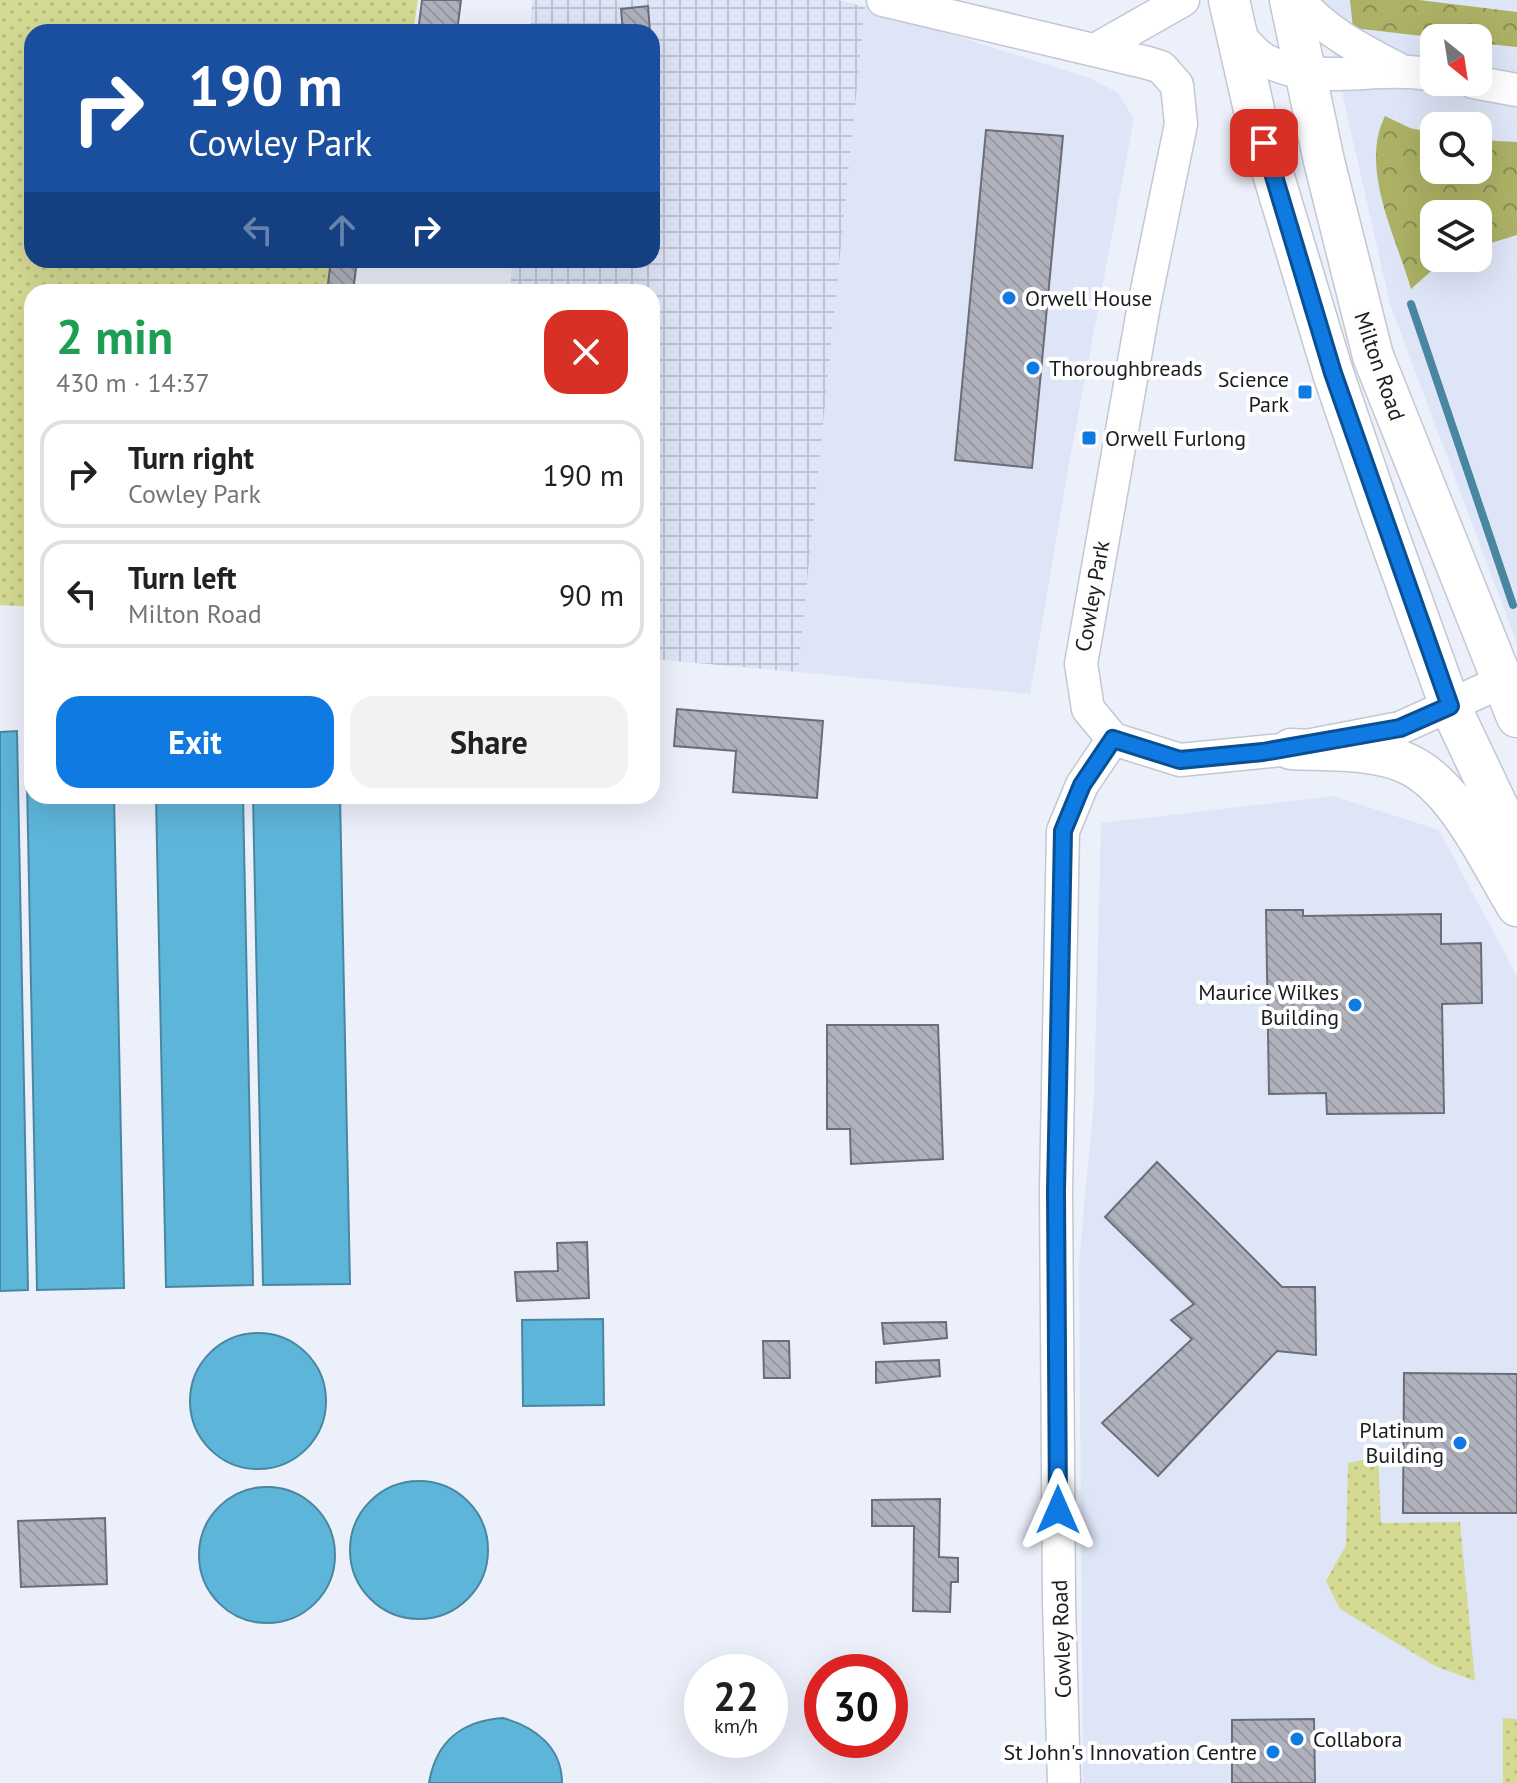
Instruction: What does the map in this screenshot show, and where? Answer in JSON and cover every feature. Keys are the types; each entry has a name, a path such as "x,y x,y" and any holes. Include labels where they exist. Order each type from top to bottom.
{"main road":[{"name":"Milton Road","path":"1290,0 1373,356 1509,700"},
{"name":"Milton Road","path":"1234,18 1255,114 1333,373 1450,706 1517,847"},
{"path":"1306,75 1294,88 1288,110 1288,141 1316,261 1333,373"},
{"path":"1291,749 1355,753 1408,764 1448,795 1517,906"}],"street":[{"path":"883,0 1095,50 1183,0"},
{"path":"1299,0 1311,14 1344,40 1398,69"},
{"path":"1234,18 1265,60 1306,75 1398,69 1420,73"},
{"name":"Cowley Park","path":"1095,50 1161,67 1177,85 1181,124 1144,305 1081,664 1088,709 1113,739"},
{"path":"1492,85 1517,90"},
{"path":"1113,739 1180,760 1291,749 1400,728 1450,706 1509,700"},
{"name":"Cowley Road","path":"1064,1783 1059,1602 1056,1221 1063,831 1082,785 1113,739"}],"shaded area":[{"path":"532,0 839,0 865,7 798,672 660,660 660,284 510,284 512,268 660,268 660,24 530,24"},
{"path":"1321,0 1517,0 1517,644 1390,304"},
{"path":"865,7 1089,78 1118,93 1134,119 1069,464 1030,694 798,672"},
{"path":"1334,796 1439,830 1517,976 1517,1783 1083,1783 1079,1262 1094,1099 1101,823"}],"green space":[{"path":"0,0 418,0 414,24 24,24 24,268 356,268 355,284 24,284 24,606 0,605"},
{"path":"1350,0 1419,0 1517,12 1517,47 1492,44 1492,24 1420,24 1420,36 1353,28"},
{"path":"1385,116 1420,130 1420,184 1492,184 1492,141 1517,142 1517,235 1492,243 1492,200 1420,200 1420,272 1430,272 1411,289 1389,225 1378,180 1378,136"},
{"path":"1378,1457 1381,1523 1460,1522 1475,1681 1435,1666 1340,1609 1326,1581 1346,1545 1348,1463"},
{"path":"1503,1718 1517,1719 1517,1783 1503,1783"}],"water":[{"path":"17,731 28,1290 0,1291 0,732"},
{"path":"27,804 114,804 124,1288 37,1290"},
{"path":"156,804 243,804 253,1285 166,1287"},
{"path":"253,804 340,804 350,1284 263,1285"},
{"path":"603,1319 604,1405 523,1406 522,1320"},
{"path":"258,1333 284,1338 306,1353 321,1375 326,1401 321,1427 306,1449 284,1464 258,1469 232,1464 210,1449 195,1427 190,1401 195,1375 210,1353 232,1338"},
{"path":"419,1481 445,1486 468,1501 483,1524 488,1550 483,1576 468,1599 445,1614 419,1619 393,1614 370,1599 355,1576 350,1550 355,1524 370,1501 393,1486"},
{"path":"267,1487 293,1492 315,1507 330,1529 335,1555 330,1581 315,1603 293,1618 267,1623 241,1618 219,1603 204,1581 199,1555 204,1529 219,1507 241,1492"},
{"path":"503,1718 526,1727 544,1740 557,1759 562,1783 429,1783 438,1756 453,1736 475,1724"}],"building":[{"path":"422,0 461,0 458,24 419,24"},
{"path":"648,6 649,24 622,24 621,9"},
{"name":"Orwell House","path":"986,130 1063,136 1032,468 955,460"},
{"path":"330,268 356,268 354,284 328,284"},
{"path":"677,709 823,721 817,798 733,792 736,751 674,746"},
{"name":"Maurice Wilkes Building","path":"1266,910 1303,910 1303,916 1441,914 1441,944 1481,943 1482,1003 1442,1004 1444,1113 1327,1114 1326,1093 1269,1094"},
{"path":"827,1025 938,1025 943,1159 851,1164 850,1129 827,1129"},
{"path":"1157,1162 1282,1287 1315,1287 1316,1355 1277,1351 1158,1476 1102,1423 1192,1339 1171,1320 1194,1304 1105,1217"},
{"path":"587,1242 589,1298 517,1301 515,1272 558,1271 557,1243"},
{"path":"946,1322 947,1338 884,1344 882,1323"},
{"path":"763,1341 789,1341 790,1378 764,1378"},
{"path":"939,1360 940,1376 876,1383 876,1362"},
{"name":"Platinum Building","path":"1404,1373 1517,1374 1517,1513 1403,1513"},
{"path":"940,1499 939,1557 958,1558 958,1582 951,1582 950,1612 913,1611 914,1526 872,1526 872,1500"},
{"path":"105,1518 107,1584 21,1587 18,1521"},
{"name":"St John's Innovation Centre","path":"1314,1719 1315,1783 1232,1783 1232,1720"}],"waterway":[{"path":"1411,304 1513,605"}],"place":[{"name":"Orwell House","path":"1009,298"},
{"name":"Thoroughbreads","path":"1033,368"},
{"name":"Science Park","path":"1305,392"},
{"name":"Orwell Furlong","path":"1089,438"},
{"name":"Maurice Wilkes Building","path":"1355,1005"},
{"name":"Platinum Building","path":"1460,1443"},
{"name":"Collabora","path":"1297,1739"},
{"name":"St John's Innovation Centre","path":"1273,1752"}],"route":[{"path":"1058,1510 1056,1191 1063,831 1082,785 1113,739 1180,760 1263,752 1400,728 1450,706 1333,373 1264,143"}]}
